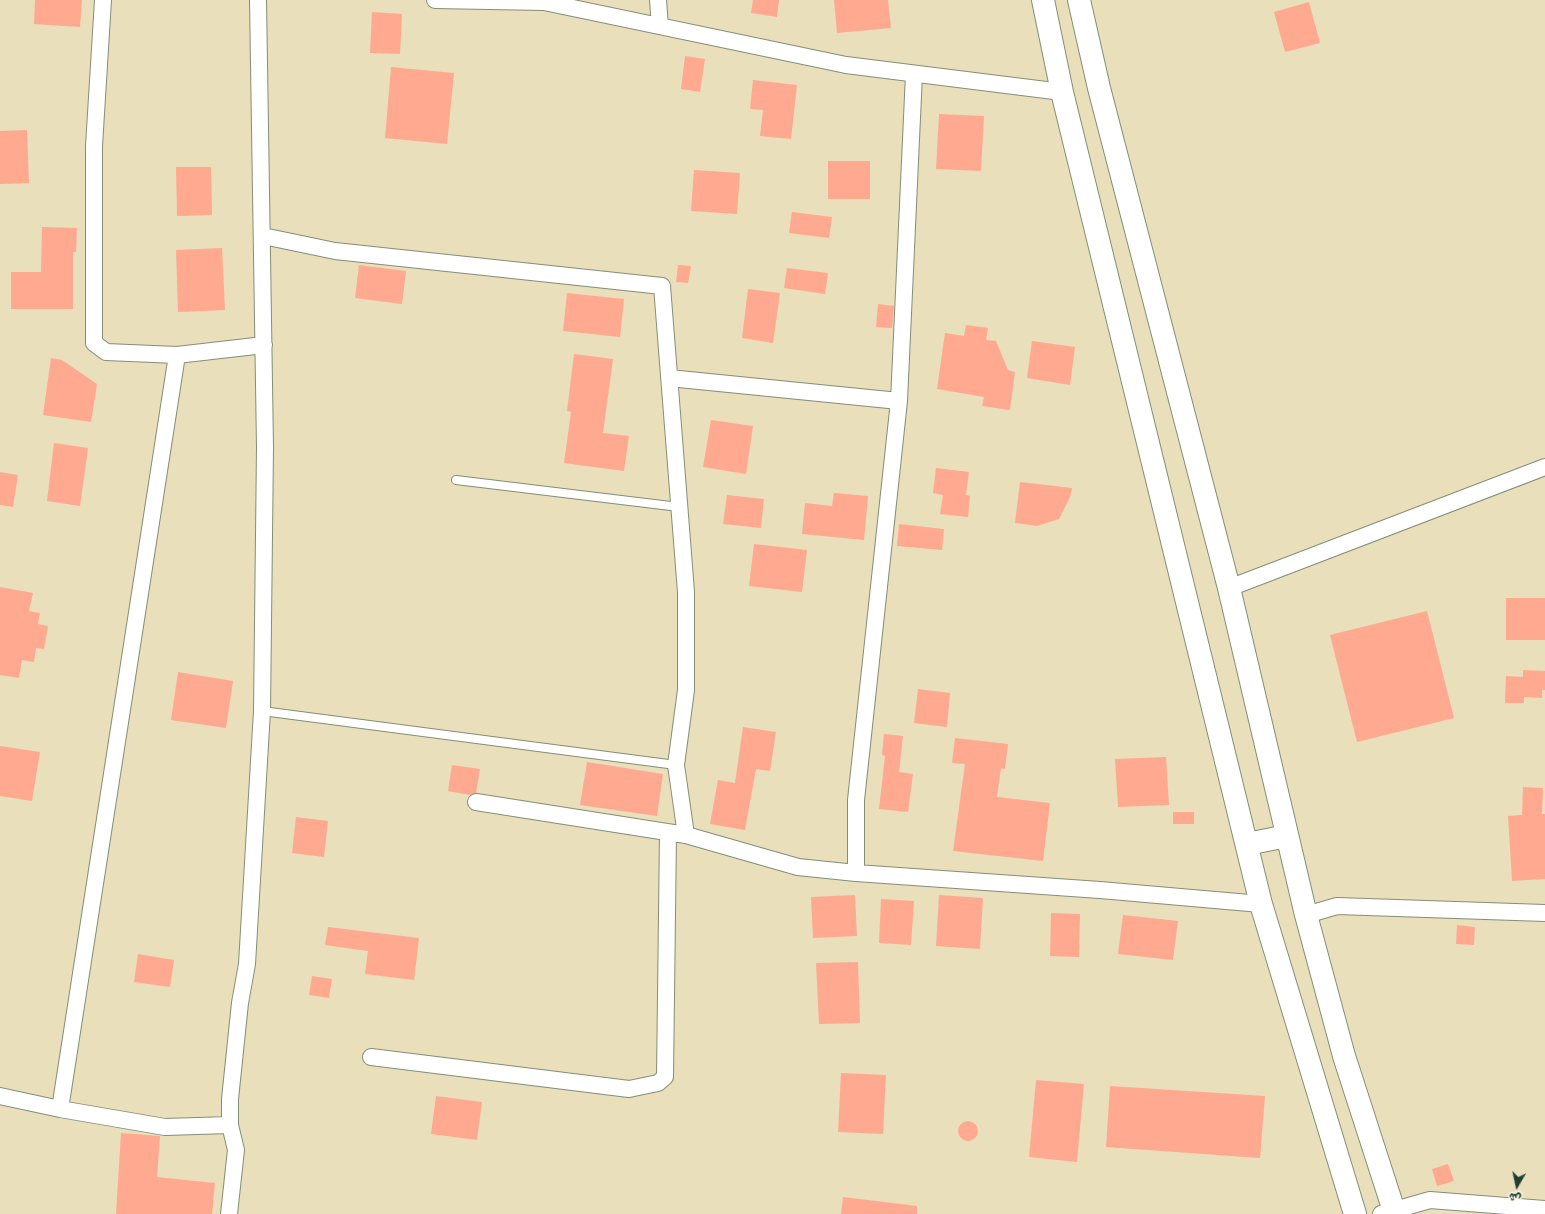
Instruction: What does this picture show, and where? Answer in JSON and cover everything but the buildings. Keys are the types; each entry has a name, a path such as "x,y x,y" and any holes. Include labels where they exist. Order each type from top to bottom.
{"main road":[{"path":"1043,0 1062,92 1261,904 1355,1214"},
{"path":"1079,0 1099,88 1229,588 1306,915 1344,1056 1390,1213"},
{"path":"1247,844 1287,836"}],"street":[{"path":"103,0 94,146 94,343 106,352 177,355 264,345"},
{"path":"229,1214 236,1150 230,1125 230,1099 237,1025 247,964 262,711 266,447 258,0"},
{"path":"435,0 544,2 846,66 1062,92"},
{"path":"658,0 660,26"},
{"path":"856,873 856,800 899,401 914,74"},
{"path":"263,236 335,251 662,286 686,592 686,690 676,765 686,835"},
{"path":"60,1109 177,355"},
{"path":"669,378 899,401"},
{"path":"1229,588 1545,467"},
{"path":"476,802 668,834 686,835 798,867 856,873 1100,890 1261,904"},
{"path":"371,1057 629,1089 658,1083 665,1077 668,834"},
{"path":"1306,915 1337,906 1545,913"},
{"path":"0,1096 60,1109 165,1127 230,1125"},
{"path":"1390,1213 1430,1200 1545,1209"}],"lane":[{"path":"456,480 679,506"},
{"path":"262,711 676,765"}]}
